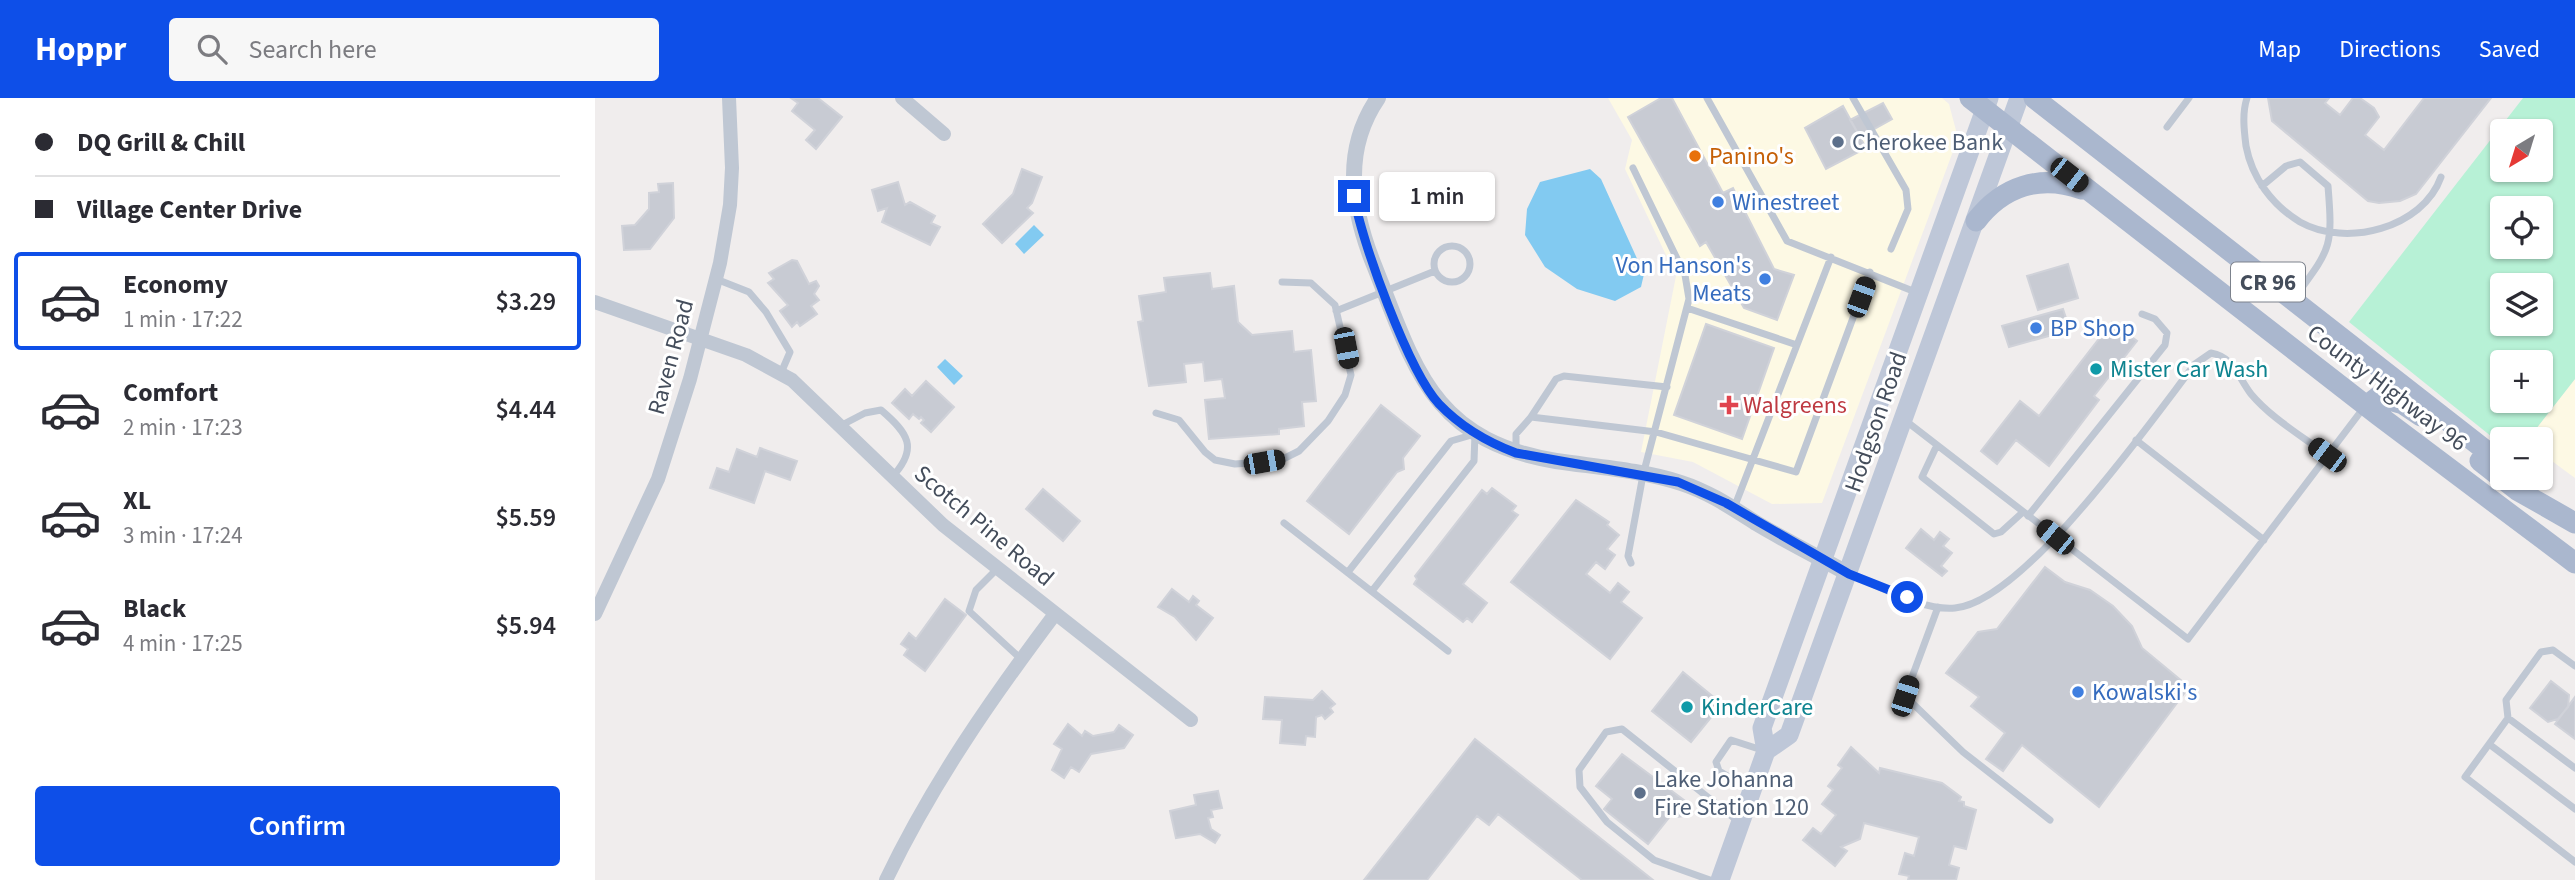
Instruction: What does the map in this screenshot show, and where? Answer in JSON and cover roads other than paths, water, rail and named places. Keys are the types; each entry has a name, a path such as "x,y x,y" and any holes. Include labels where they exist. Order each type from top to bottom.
{"main road":[{"name":"Hodgson Road","path":"1766,751 1789,735 2018,98"},
{"name":"County Highway 96","path":"2034,98 2490,454"},
{"name":"Hodgson Road","path":"1720,880 1766,751 1762,728 1919,293 1981,102"},
{"name":"County Highway 96","path":"1981,102 2007,127 2090,192 2366,406 2575,563"},
{"path":"1976,221 1988,205 2002,195 2031,183 2063,183 2090,192"},
{"path":"2366,406 2378,397 2403,404 2517,490 2575,521"},
{"path":"2536,490 2575,521"}],"street":[{"name":"Raven Road","path":"595,614 658,479 700,341 716,279 730,205 732,168 729,98"},
{"path":"902,98 944,134"},
{"path":"1378,98 1362,129 1356,152 1354,196 1364,238 1385,292 1425,385 1438,403 1475,434 1516,453 1643,475 1691,487 1734,508 1849,574"},
{"name":"Scotch Pine Road","path":"595,302 746,355 781,373 811,396 891,478 997,569 1055,614 944,771 886,880"},
{"path":"1055,614 1191,720"}],"lane":[{"path":"1707,98 1787,241 1919,293"},
{"path":"1853,98 1906,190 1908,209 1891,249"},
{"path":"2167,127 2189,98"},
{"path":"2247,98 2243,129 2248,157 2262,187 2276,203 2301,222 2332,233 2371,230 2403,221 2435,195 2441,177"},
{"path":"2262,187 2286,166 2300,162 2328,186 2332,233 2327,252 2292,301"},
{"path":"1631,563 1627,556 1643,475 1689,299 1685,275 1633,168"},
{"path":"1451,246 1462,248 1471,259 1471,270 1465,278 1454,283 1443,280 1435,271 1435,258 1441,250 1451,246"},
{"path":"1734,508 1831,257"},
{"path":"1336,311 1435,271"},
{"path":"1531,417 1656,432 1796,472 1870,272"},
{"path":"716,279 749,292 766,312 790,352 781,373"},
{"path":"1156,413 1179,420 1215,460 1235,464 1275,460 1292,454 1328,421 1345,395 1351,375 1336,311 1322,290 1311,283 1282,282"},
{"path":"1687,308 1797,345"},
{"path":"1937,445 1926,465 1924,482 1994,534 2001,532 2025,514 2165,345 2167,333 2155,319 2142,314"},
{"path":"1849,574 1938,607 1968,607 1999,591 2055,537 2195,364 2211,353 2220,355 2232,364 2261,404 2327,455"},
{"path":"1516,453 1517,434 1556,379 1564,376 1667,387"},
{"path":"1904,420 2186,639 2366,406"},
{"path":"840,426 865,413 881,410 901,427 909,446 904,464 891,478"},
{"path":"1347,572 1451,441 1475,434 1474,461 1372,591"},
{"path":"2136,440 2264,540"},
{"path":"1284,523 1448,651"},
{"path":"997,569 976,590 969,611 1021,659"},
{"path":"1938,607 1905,696 1963,751 2050,820"},
{"path":"2575,666 2553,650 2541,652 2505,700 2508,718 2575,768"},
{"path":"2508,718 2465,776 2575,862"},
{"path":"1710,880 1654,860 1607,822 1580,787 1579,771 1606,732 1622,729 1739,823"},
{"path":"1751,790 1719,771 1716,762 1731,740 1766,751"},
{"path":"2489,744 2575,809"}],"water":[{"path":"1590,169 1601,179 1644,274 1641,287 1615,301 1577,289 1545,267 1525,235 1527,209 1540,182"},
{"path":"1034,225 1044,235 1024,254 1015,244"},
{"path":"945,359 963,376 954,385 937,367"}],"place":[{"name":"Cherokee Bank","path":"1838,142"},
{"name":"Panino's","path":"1695,156"},
{"name":"Winestreet","path":"1718,202"},
{"name":"Von Hanson's Meats","path":"1765,279"},
{"name":"BP Shop","path":"2036,328"},
{"name":"Mister Car Wash","path":"2096,369"},
{"name":"Walgreens","path":"1729,405"},
{"name":"Kowalski's","path":"2078,692"},
{"name":"KinderCare","path":"1687,707"},
{"name":"Lake Johanna Fire Station 120","path":"1640,793"}]}
